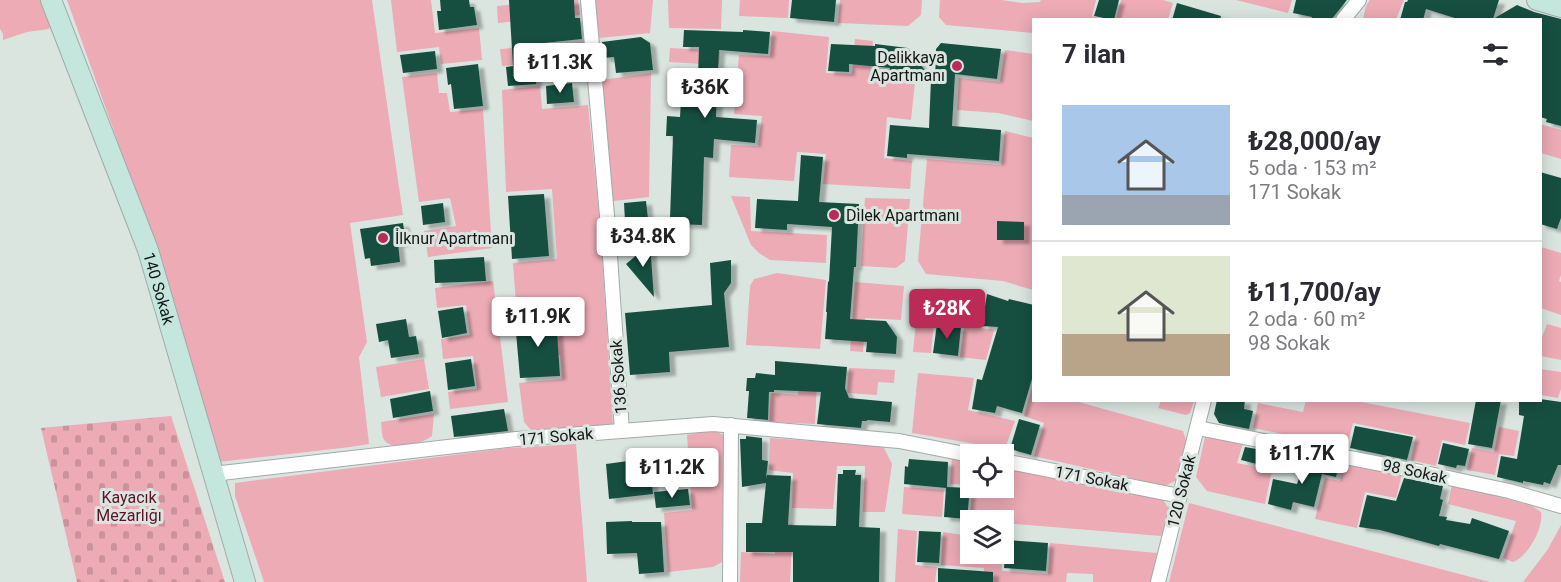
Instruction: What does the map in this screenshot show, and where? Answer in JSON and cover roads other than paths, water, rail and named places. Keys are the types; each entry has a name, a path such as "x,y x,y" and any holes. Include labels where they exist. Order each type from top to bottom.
{"main road":[{"name":"140 Sokak","path":"51,0 148,250 244,582"},
{"path":"1537,0 1561,7"}],"street":[{"name":"136 Sokak","path":"588,0 608,227 622,431"},
{"path":"1345,18 1359,0"},
{"name":"120 Sokak","path":"1158,582 1204,402"},
{"name":"171 Sokak","path":"213,474 448,446 713,424 899,441 960,453"},
{"path":"730,582 731,425"},
{"name":"98 Sokak","path":"1198,428 1559,502"},
{"name":"171 Sokak","path":"1014,463 1180,496"}],"place":[{"name":"Delikkaya Apartmanı","path":"957,66"},
{"name":"Dilek Apartmanı","path":"834,215"},
{"name":"İlknur Apartmanı","path":"383,238"}],"park label":[{"name":"Kayacık Mezarlığı","path":"129,506"}]}
